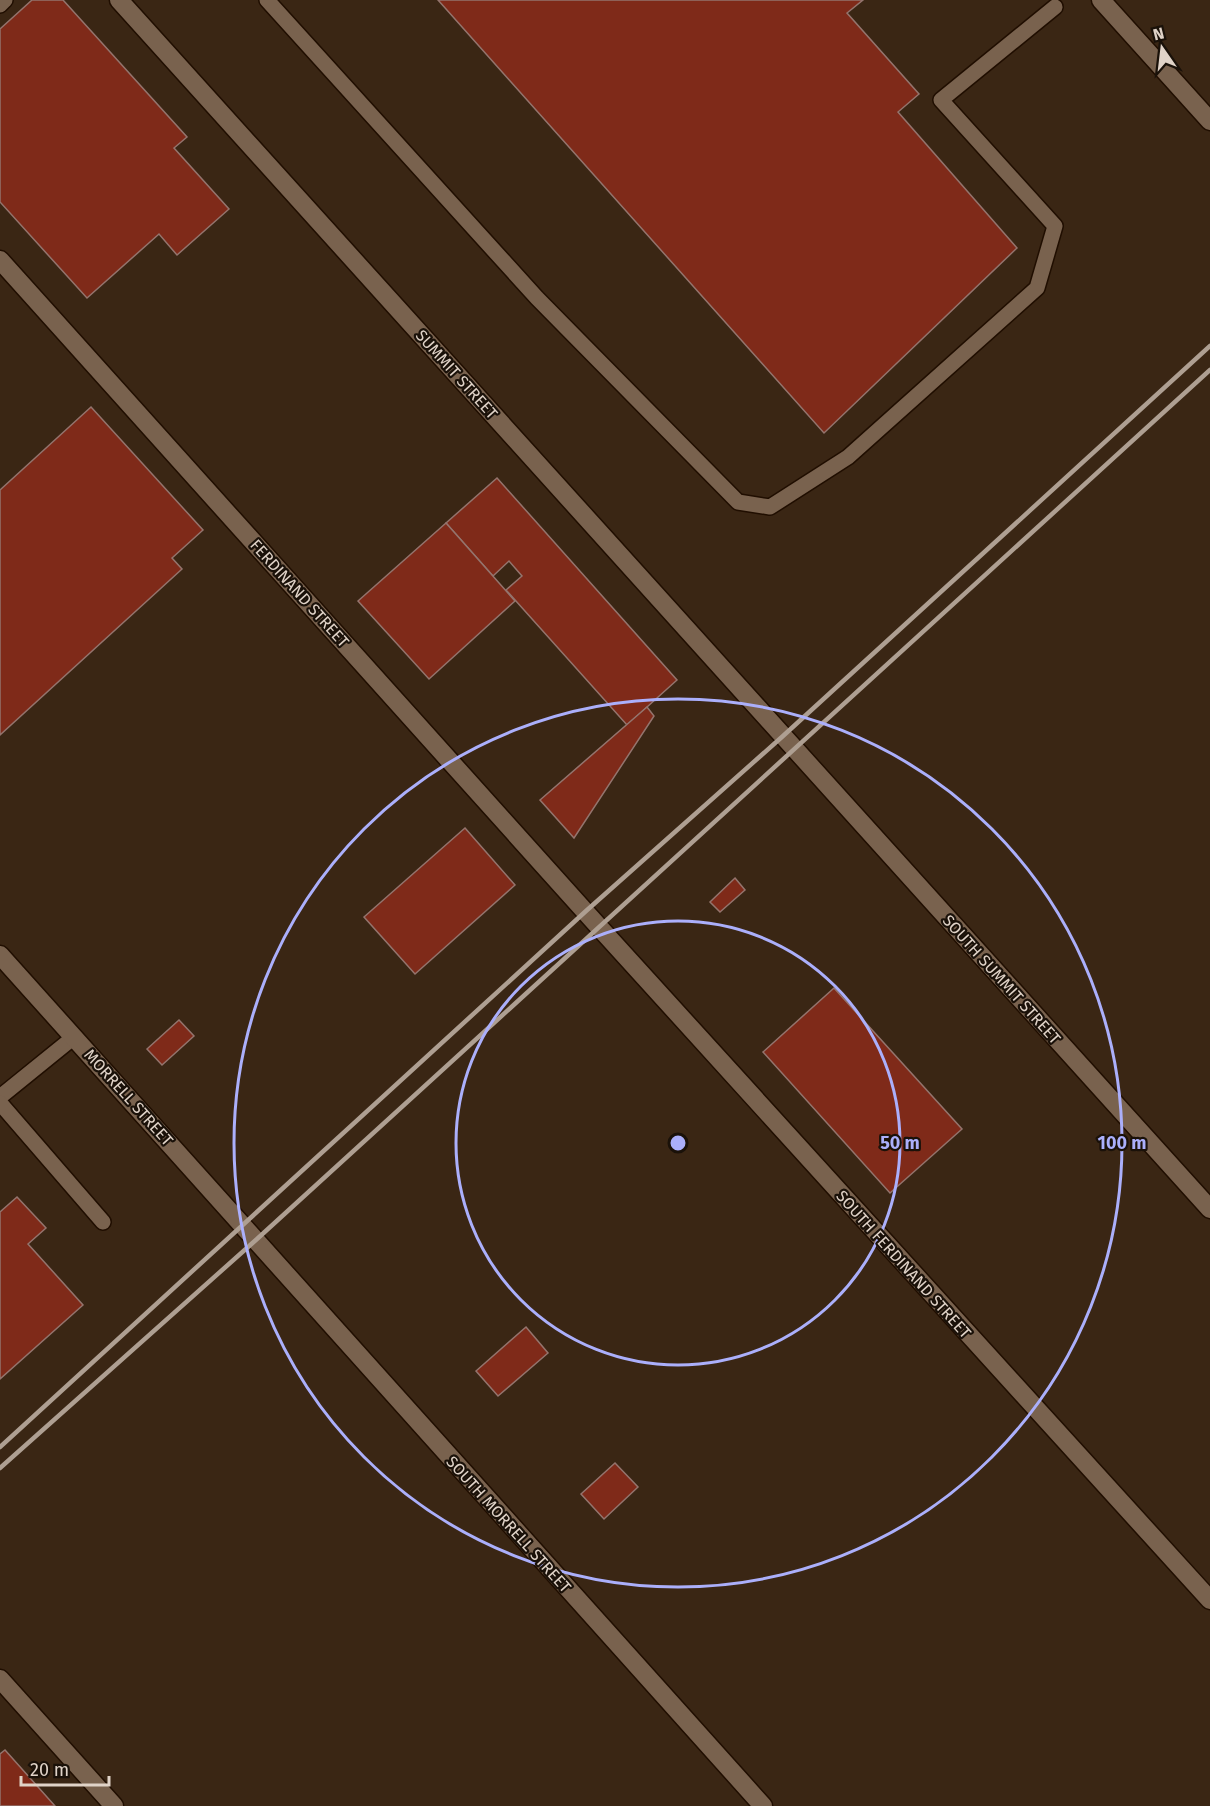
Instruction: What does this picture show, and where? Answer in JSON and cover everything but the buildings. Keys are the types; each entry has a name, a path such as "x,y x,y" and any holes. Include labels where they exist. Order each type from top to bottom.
{"street":[{"name":"SUMMIT STREET","path":"119,0 794,750"},
{"path":"1101,0 1210,121"},
{"name":"FERDINAND STREET","path":"0,260 598,927"},
{"name":"SOUTH SUMMIT STREET","path":"794,750 1210,1209"},
{"name":"SOUTH FERDINAND STREET","path":"598,927 1210,1600"},
{"name":"MORRELL STREET","path":"0,955 257,1239"},
{"name":"SOUTH MORRELL STREET","path":"257,1239 636,1667 763,1806"},
{"path":"0,1679 114,1806"}],"lane":[{"path":"0,5 5,0"},
{"path":"267,0 537,298 738,502 770,507 848,457 1037,288 1055,226 941,100 1055,8"},
{"path":"0,1097 75,1037"},
{"path":"0,1103 103,1222"}],"railway":[{"path":"0,1447 586,911 783,736 1210,346"},
{"path":"0,1468 257,1239 1210,370"}]}
